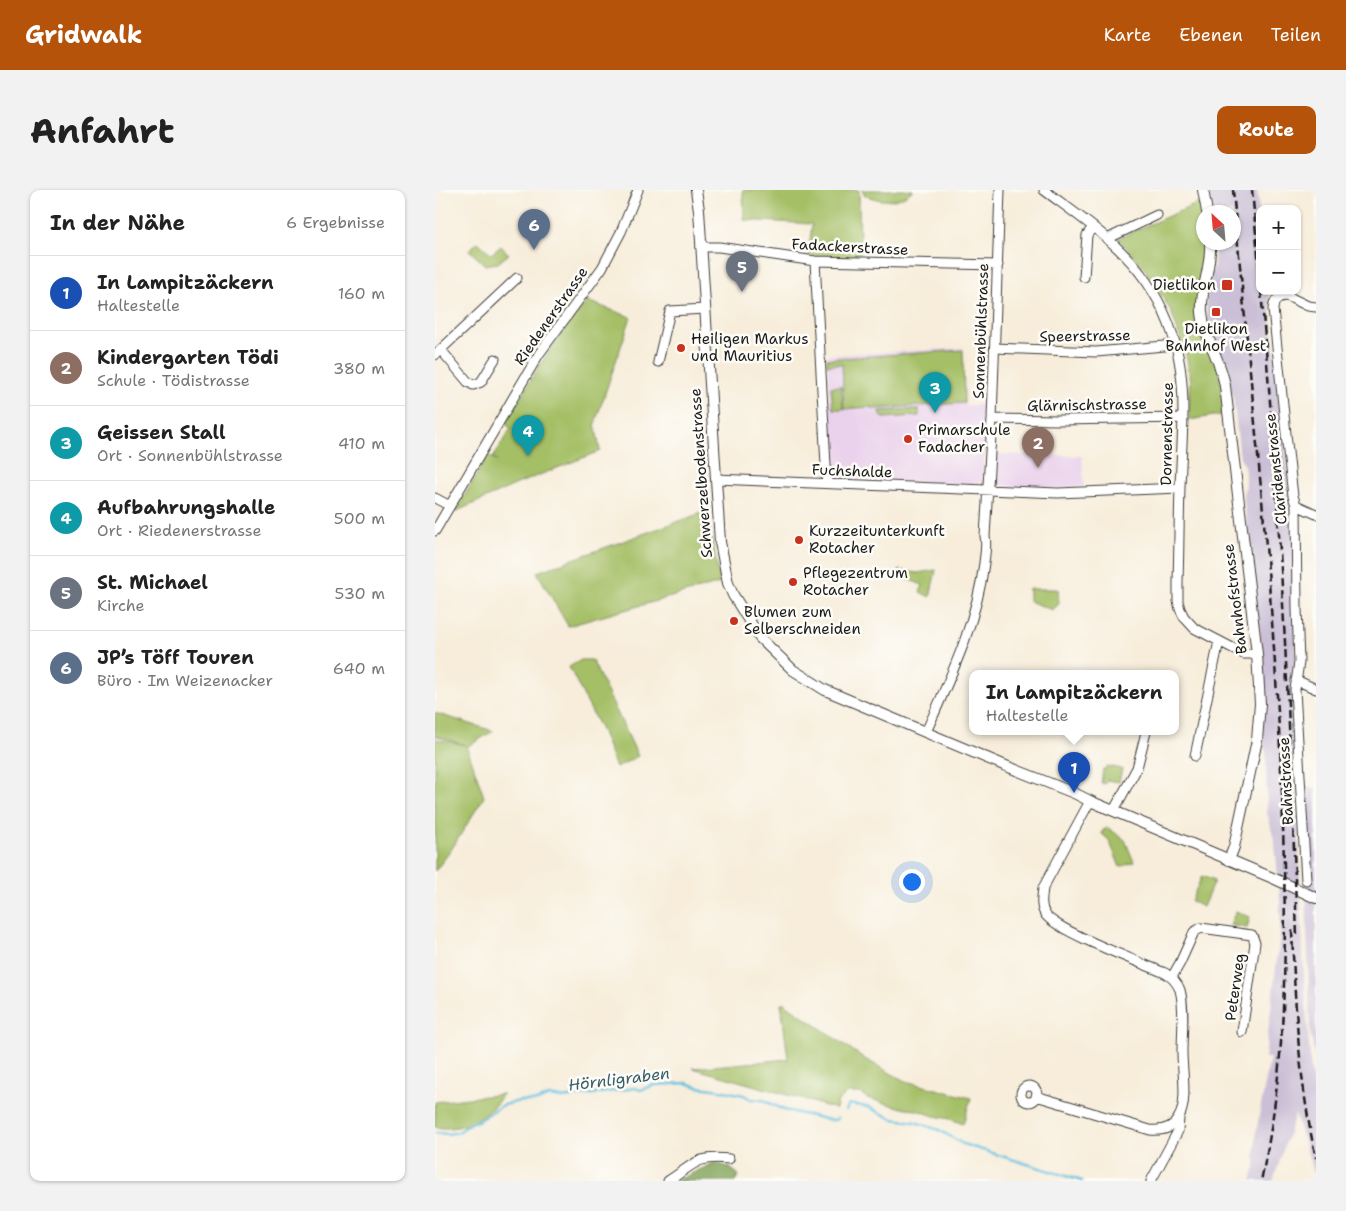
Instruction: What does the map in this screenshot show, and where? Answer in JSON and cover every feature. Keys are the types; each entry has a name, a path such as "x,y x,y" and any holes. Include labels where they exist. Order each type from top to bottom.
{"street":[{"name":"Riedenerstrasse","path":"435,531 539,354 606,262 623,228 638,190"},
{"name":"Schwerzelbodenstrasse","path":"695,190 699,204 720,542 727,573 735,586 740,605 760,638 793,670 825,690 1074,793 1229,860"},
{"name":"Sonnenbühlstrasse","path":"927,732 962,648 980,586 986,542 1000,190"},
{"name":"Dornenstrasse","path":"1044,190 1107,238 1131,261 1146,281 1163,312 1176,345 1183,384 1178,601 1180,609 1183,617 1194,628 1244,654 1257,654"},
{"path":"1203,190 1206,205"},
{"path":"1107,238 1157,215"},
{"path":"1084,277 1087,235 1093,227"},
{"name":"Fadackerstrasse","path":"701,247 719,247 815,261 998,265"},
{"name":"Bahnhofstrasse","path":"1210,250 1211,258 1202,312 1205,327 1222,370 1225,386 1257,654 1260,704 1257,740 1242,812 1229,860"},
{"path":"815,261 827,484"},
{"path":"495,359 481,382 473,385 438,353 517,278"},
{"name":"Claridenstrasse","path":"1296,680 1299,662 1296,505 1292,490 1273,309 1274,303 1278,298 1287,296 1308,306 1316,307"},
{"path":"658,362 671,311 705,309"},
{"name":"Speerstrasse","path":"995,348 1096,352 1176,345"},
{"name":"Glärnischstrasse","path":"992,419 1183,418"},
{"name":"Fuchshalde","path":"716,479 1058,493 1180,488"},
{"path":"435,498 449,506"},
{"path":"1296,505 1316,514"},
{"path":"1195,756 1219,641"},
{"path":"1296,680 1316,689"},
{"name":"Bahnstrasse","path":"1296,680 1299,788 1305,880"},
{"path":"1114,810 1126,792 1140,762 1146,735"},
{"path":"1090,801 1043,888 1041,904 1048,919 1064,929 1165,973 1172,977 1181,992 1183,1098 1178,1131 1151,1181"},
{"path":"1229,860 1316,898"},
{"name":"Peterweg","path":"1172,977 1194,932 1201,928 1252,935 1255,943 1242,1032"},
{"path":"1030,1086 1036,1091 1036,1096 1031,1102 1026,1102 1021,1097 1021,1092 1030,1086"},
{"path":"1036,1096 1150,1130 1159,1131 1169,1128 1179,1118"},
{"path":"668,1181 699,1160 713,1157 729,1158"}],"shaded area":[{"path":"1208,190 1257,190 1259,205 1256,205 1256,295 1268,295 1293,518 1296,665 1292,674 1304,977 1311,1071 1316,1099 1316,1179 1295,1114 1273,1181 1251,1181 1255,1167 1256,1132 1270,1058 1265,1058 1280,935 1280,900 1275,844 1267,812 1266,751 1261,741 1262,654 1243,493 1246,486 1244,465 1240,457 1233,396 1228,375 1207,319 1206,300 1214,265 1215,250 1241,250 1241,205 1211,205"},
{"name":"Primarschule Fadacher","path":"963,348 965,405 987,405 983,480 976,484 838,479 834,476 827,357 829,355"},
{"path":"994,454 1082,456 1084,487 1055,488 998,485 991,479"},
{"path":"1303,784 1316,790 1316,1060 1310,1032"}],"green space":[{"path":"743,190 859,190 860,255 858,259 808,256 812,224 744,220"},
{"path":"862,190 913,190 896,200 883,200 864,195"},
{"path":"1201,202 1201,205 1196,205 1196,250 1206,250 1206,252 1199,305 1219,371 1226,414 1189,420 1191,381 1186,355 1171,311 1145,269 1118,238"},
{"path":"478,242 491,254 501,246 509,254 498,263 485,265 469,250"},
{"path":"587,301 631,317 595,423 600,451 517,484 455,512 488,455 497,461 493,458 511,428 505,424 539,366"},
{"path":"963,350 964,403 844,409 842,364 827,365 827,359"},
{"path":"841,386 843,409 833,409 831,387"},
{"path":"919,409 919,416 883,418 880,411"},
{"path":"707,511 720,583 568,626 537,572"},
{"path":"899,570 917,573 936,570 930,597 920,592 923,585 898,576"},
{"path":"1029,589 1058,589 1059,604 1052,610 1029,601"},
{"path":"581,660 592,660 638,756 616,768 602,732 569,667"},
{"path":"435,713 493,731 467,747 484,797 449,853 435,871 435,739 466,745 435,736"},
{"path":"1107,766 1122,769 1119,782 1106,780 1105,784 1101,783 1103,769 1106,769"},
{"path":"1108,828 1125,840 1134,862 1120,867 1109,840 1102,834 1103,830"},
{"path":"1202,876 1214,881 1203,907 1191,901"},
{"path":"1236,911 1250,917 1247,928 1230,925"},
{"path":"781,1003 784,1003 865,1059 905,1081 971,1098 963,1124 867,1098 860,1093 847,1093 838,1101 836,1109 693,1068 788,1059"},
{"path":"503,1094 490,1110 474,1121 455,1127 435,1127 435,1102"},
{"path":"714,1163 729,1167 738,1174 736,1181 676,1181"}],"waterway":[{"name":"Hörnligraben","path":"435,1133 448,1134 459,1132 470,1123 478,1121 501,1106 519,1101 537,1101 549,1096 562,1098 636,1088 640,1090 655,1085 687,1083 698,1087 744,1095 751,1099 763,1100 784,1110 830,1120 838,1118"},
{"name":"Hörnligraben","path":"846,1110 849,1104 868,1107 893,1119 915,1122 939,1130 963,1144 1082,1181"}],"railway":[{"path":"1233,190 1268,567 1282,793 1285,939 1284,988 1277,1084 1261,1181"},
{"path":"1252,190 1258,250"},
{"path":"1261,295 1274,452 1284,614 1297,937"},
{"path":"1292,930 1296,1016 1305,1102 1316,1158"}],"place":[{"name":"JP’s Töff Touren","path":"534,250"},
{"name":"Dietlikon","path":"1227,285"},
{"name":"St. Michael","path":"742,292"},
{"name":"Dietlikon Bahnhof West","path":"1216,312"},
{"name":"Heiligen Markus und Mauritius","path":"681,348"},
{"name":"Geissen Stall","path":"935,413"},
{"name":"Primarschule Fadacher","path":"908,439"},
{"name":"Aufbahrungshalle","path":"528,456"},
{"name":"Kindergarten Tödi","path":"1038,468"},
{"name":"Kurzzeitunterkunft Rotacher","path":"799,540"},
{"name":"Pflegezentrum Rotacher","path":"793,582"},
{"name":"Blumen zum Selberschneiden","path":"734,621"},
{"name":"In Lampitzäckern","path":"1074,793"}]}
